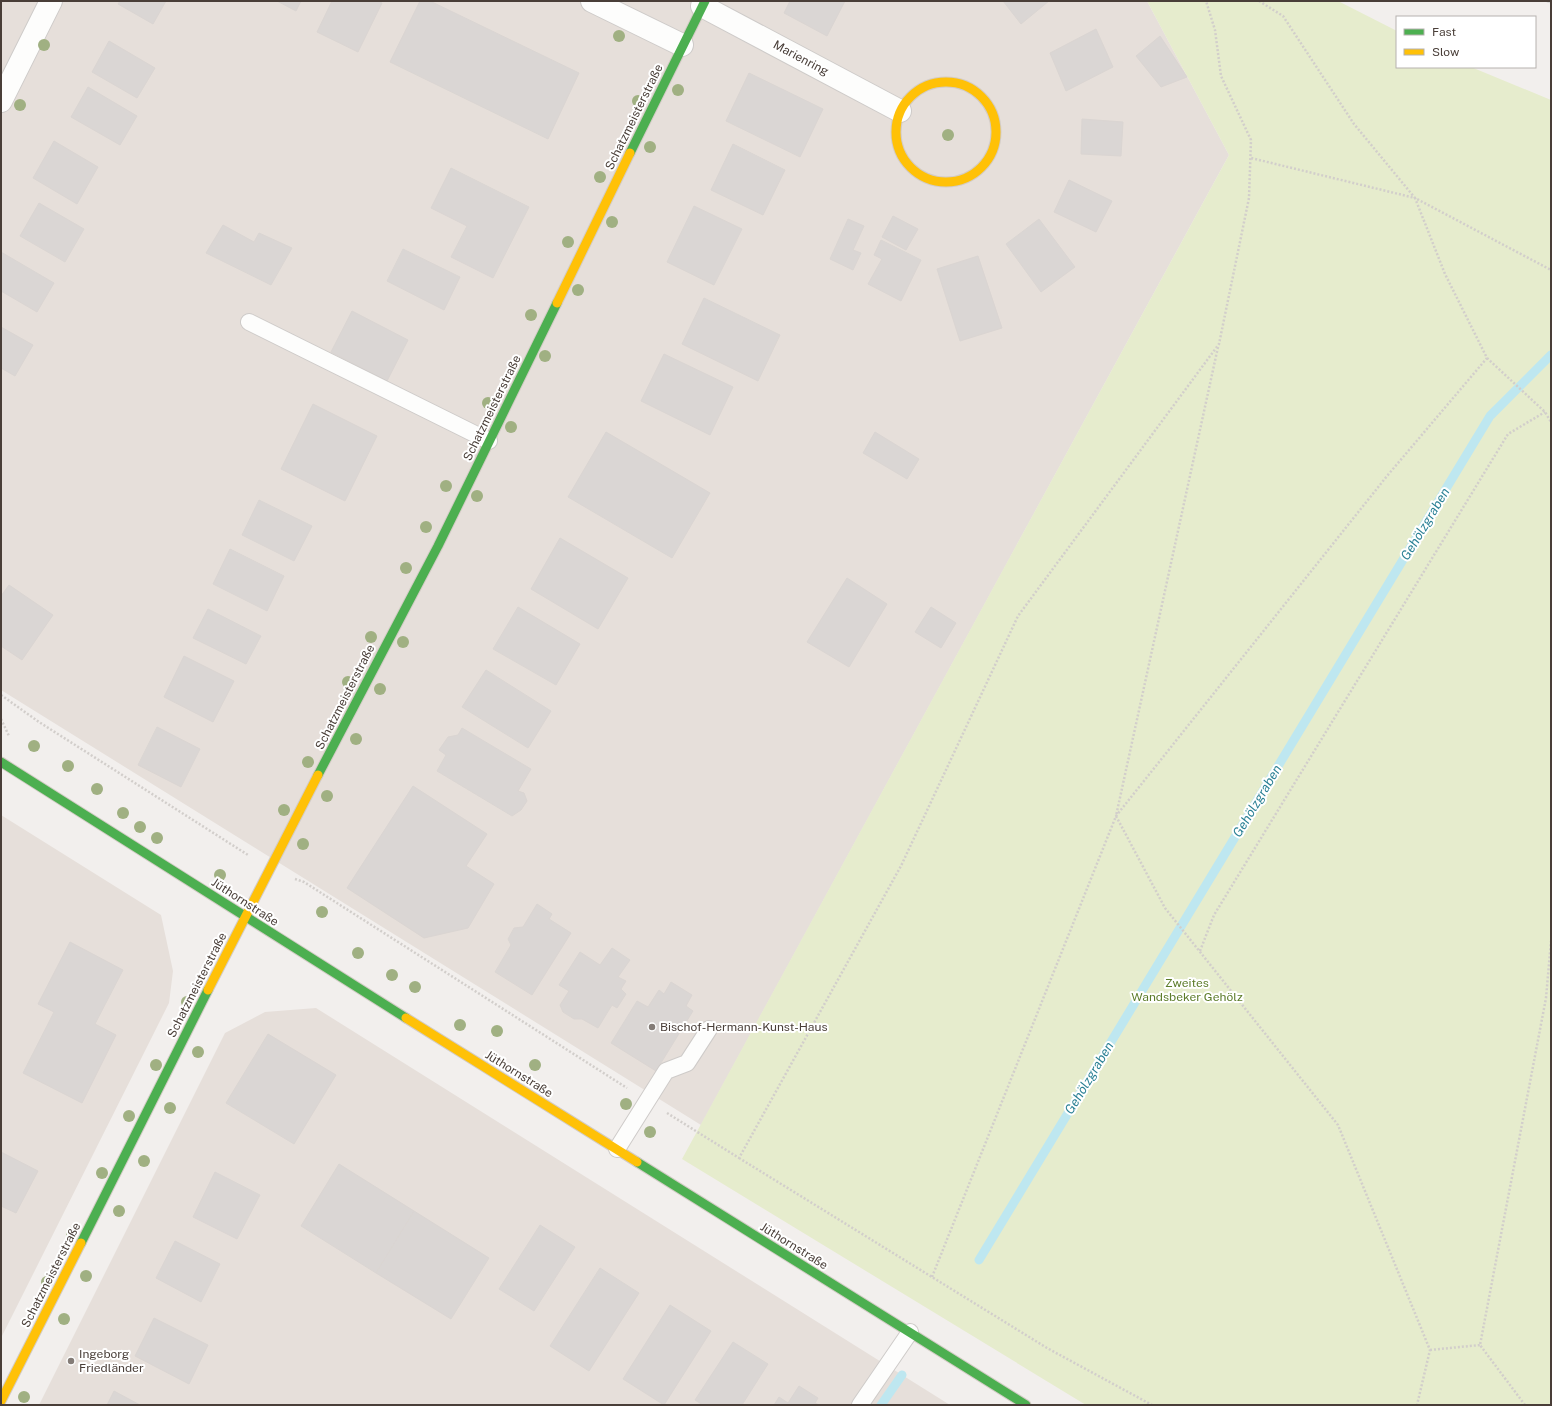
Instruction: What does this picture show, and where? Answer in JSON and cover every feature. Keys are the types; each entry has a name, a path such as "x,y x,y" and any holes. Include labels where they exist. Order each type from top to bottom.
{"street":[{"path":"1,101 51,1"},
{"path":"592,1 682,45"},
{"name":"Schatzmeisterstraße","path":"1,1401 245,916 434,553 703,3"},
{"name":"Marienring","path":"703,3 900,111"},
{"path":"945,81 960,83 973,89 984,98 992,111 996,124 996,139 992,153 984,165 973,174 960,180 946,182 932,181 919,174 908,165 900,153 896,139 896,124 900,111 907,99 918,89 931,83 945,81"},
{"name":"Jüthornstraße","path":"1,762 291,946 1026,1405"}],"lane":[{"path":"249,322 489,441"},
{"path":"617,1150 666,1071 687,1063 709,1028"},
{"path":"860,1405 910,1332"}],"path":[{"path":"932,1276 1116,816 1219,344 1249,198 1251,140 1221,76 1216,30 1206,1"},
{"path":"1259,1 1283,16 1354,124 1415,198 1445,274 1487,358 1545,412 1551,422"},
{"path":"1251,158 1415,198 1551,270"},
{"path":"739,1158 901,866 1018,616 1219,344"},
{"path":"1116,816 1387,476 1487,358"},
{"path":"1200,951 1214,915 1508,434 1545,412"},
{"path":"1,695 39,722 270,869 304,882 648,1101 1047,1348 1152,1405"},
{"path":"1116,816 1165,908 1338,1125 1430,1350 1417,1405"},
{"path":"1525,1405 1480,1345 1546,998 1551,941"},
{"path":"1430,1350 1480,1345"}],"shaded area":[{"path":"1,1 1147,1 1229,155 701,1125 1,690"},
{"path":"1,815 161,915 173,971 169,1003 1,1338"},
{"path":"316,1008 950,1405 39,1405 225,1033 265,1012"}],"green space":[{"name":"Zweites Wandsbeker Gehölz","path":"1147,1 1338,1 1396,30 1396,68 1473,68 1551,100 1551,1405 1086,1405 682,1159 1229,155"}],"building":[{"path":"120,1 166,1 153,24 118,4"},
{"path":"277,1 301,1 296,11"},
{"path":"332,1 378,1 382,3 358,52 317,32"},
{"path":"420,1 430,1 579,73 548,139 390,62"},
{"path":"790,1 845,1 827,36 784,13"},
{"path":"1003,1 1049,1 1021,24"},
{"path":"1096,29 1113,67 1066,91 1050,53"},
{"path":"1160,36 1187,77 1161,87 1136,56"},
{"path":"109,41 155,68 137,98 92,72"},
{"path":"749,73 823,109 800,157 726,121"},
{"path":"88,87 137,116 120,145 71,117"},
{"path":"1082,119 1123,122 1121,156 1081,154"},
{"path":"54,141 98,167 77,204 33,178"},
{"path":"733,144 785,170 763,215 711,190"},
{"path":"451,168 529,207 493,278 451,257 467,226 431,208"},
{"path":"1069,180 1112,201 1096,232 1054,212"},
{"path":"39,203 84,229 65,262 20,236"},
{"path":"694,206 742,229 714,285 667,262"},
{"path":"893,216 918,229 906,250 882,237"},
{"path":"848,219 864,226 853,250 861,253 853,270 830,259"},
{"path":"1039,219 1075,267 1041,292 1006,244"},
{"path":"223,225 254,242 259,233 292,248 271,285 206,253"},
{"path":"881,240 921,260 901,301 868,284 882,259 874,255"},
{"path":"403,249 460,277 444,310 387,281"},
{"path":"1,252 54,283 37,312 1,291"},
{"path":"978,256 1002,328 960,341 937,269"},
{"path":"704,298 780,335 758,381 682,344"},
{"path":"352,311 408,340 387,381 331,352"},
{"path":"1,327 33,345 15,376 1,368"},
{"path":"664,354 733,387 710,435 641,401"},
{"path":"313,404 377,436 345,501 281,469"},
{"path":"606,432 710,493 672,558 568,497"},
{"path":"875,432 919,459 907,479 863,453"},
{"path":"259,500 312,526 294,561 242,535"},
{"path":"560,538 628,578 598,629 531,589"},
{"path":"230,549 284,576 267,611 213,584"},
{"path":"847,578 887,604 849,667 807,642"},
{"path":"9,585 53,615 22,660 1,646 1,596"},
{"path":"518,607 580,644 556,685 493,649"},
{"path":"931,607 956,623 941,648 915,632"},
{"path":"208,609 261,636 246,664 193,638"},
{"path":"184,656 234,681 213,722 164,697"},
{"path":"486,670 551,711 528,748 462,707"},
{"path":"157,727 200,749 181,787 138,765"},
{"path":"462,728 531,769 518,791 524,793 527,801 521,810 512,816 437,771 446,755 439,750 448,737 458,735"},
{"path":"413,786 487,834 466,866 494,884 468,928 424,938 347,888"},
{"path":"537,904 552,914 549,919 571,933 532,995 495,972 511,945 508,939 514,928 523,927"},
{"path":"70,942 123,970 95,1024 116,1035 82,1103 23,1073 54,1012 38,1004"},
{"path":"612,948 630,960 618,977 626,981 621,989 626,994 617,1008 612,1005 598,1028 582,1019 574,1019 563,1012 560,1005 569,991 559,985 580,952 600,965"},
{"name":"Bischof-Hermann-Kunst-Haus","path":"671,982 692,995 686,1006 693,1011 656,1071 611,1043 637,1001 648,1007 659,990 664,994"},
{"path":"268,1034 336,1075 294,1144 226,1103"},
{"path":"1,1152 38,1171 16,1213 1,1206"},
{"path":"339,1164 414,1211 376,1273 301,1226"},
{"path":"215,1172 260,1195 237,1239 193,1217"},
{"path":"414,1211 489,1258 451,1319 376,1273"},
{"path":"540,1225 575,1247 534,1311 499,1289"},
{"path":"175,1241 220,1264 201,1302 156,1278"},
{"path":"600,1268 639,1293 589,1371 550,1346"},
{"path":"670,1305 711,1331 664,1405 623,1379"},
{"path":"154,1318 208,1345 189,1384 135,1356"},
{"path":"733,1342 768,1364 742,1405 703,1405 695,1400"},
{"path":"799,1386 818,1398 815,1403 819,1405 774,1405 779,1397 788,1403"},
{"path":"114,1391 140,1405 107,1405"}],"waterway":[{"name":"Gehölzgraben","path":"979,1260 1490,416 1551,355"},
{"name":"Gehölzgraben","path":"881,1405 902,1375"}],"railway":[{"path":"1547,1 1551,2"}],"traffic: fast":[{"path":"630,153 705,1"},
{"path":"318,775 438,546 557,303"},
{"path":"1,762 406,1018"},
{"path":"81,1243 208,990"},
{"path":"637,1162 1026,1405"}],"traffic: slow":[{"path":"946,82 965,86 982,96 992,113 996,132 992,151 982,168 965,178 946,182 927,178 910,168 900,151 896,132 900,113 910,96 927,86 946,82"},
{"path":"557,303 630,153"},
{"path":"208,990 318,775"},
{"path":"406,1018 637,1162"},
{"path":"1,1401 81,1243"}],"place":[{"name":"Bischof-Hermann-Kunst-Haus","path":"652,1027"},
{"name":"Ingeborg Friedländer","path":"71,1361"}]}
